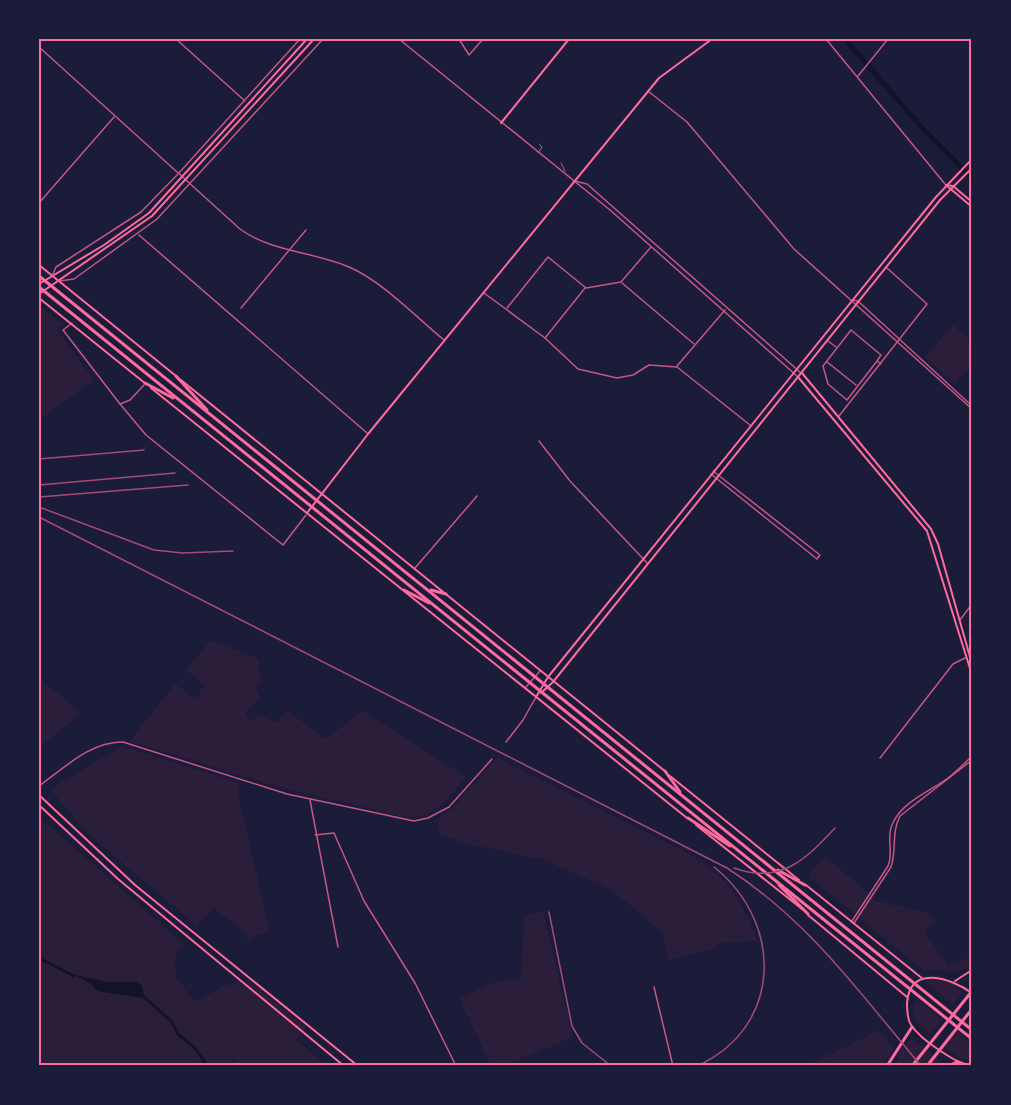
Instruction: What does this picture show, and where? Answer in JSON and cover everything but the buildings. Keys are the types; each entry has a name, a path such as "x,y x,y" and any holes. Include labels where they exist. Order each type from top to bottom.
{"highway":[{"path":"39,276 972,1030"},
{"path":"39,286 972,1039"},
{"path":"176,376 214,418"},
{"path":"145,383 180,401"},
{"path":"404,590 436,606"},
{"path":"429,590 447,594"},
{"path":"665,771 683,796"},
{"path":"688,818 737,849"},
{"path":"770,866 805,885"},
{"path":"777,881 808,914"},
{"path":"912,1066 972,992"},
{"path":"927,1066 972,1009"},
{"path":"887,1066 912,1027"},
{"path":"948,1066 958,1062"}],"main road":[{"path":"39,286 136,224 183,178 308,39"},
{"path":"314,39 187,181 152,216 39,296 808,914 908,998"},
{"path":"501,123 569,39"},
{"path":"307,513 368,434 659,78 712,39"},
{"path":"536,697 548,677 642,558 851,300 946,185 972,159"},
{"path":"536,697 553,682 885,267 952,188 972,168"},
{"path":"946,185 972,202"},
{"path":"952,188 972,207"},
{"path":"39,265 923,979"},
{"path":"802,373 931,529 938,544 972,664"},
{"path":"798,377 927,531 934,546 965,658 972,675"},
{"path":"39,795 135,885 358,1066"},
{"path":"39,805 118,879 344,1066"},
{"path":"955,981 972,970"},
{"path":"972,992 955,981 938,977 923,979 917,983 908,998 907,1009 912,1027 934,1047 958,1062 972,1065"}],"street":[{"path":"177,39 246,101"},
{"path":"52,276 56,267 141,212 246,101 300,39"},
{"path":"58,282 74,279 139,235 190,185 323,39"},
{"path":"399,39 651,246 798,377"},
{"path":"459,39 469,55 483,39"},
{"path":"827,39 946,185"},
{"path":"858,76 888,39"},
{"path":"39,47 114,117 247,234 358,271 444,341"},
{"path":"648,91 687,122 794,249 972,407"},
{"path":"39,204 114,117"},
{"path":"574,181 587,184 802,373"},
{"path":"242,308 306,230"},
{"path":"139,235 368,434"},
{"path":"544,338 586,288 621,282 651,246"},
{"path":"506,309 548,257 586,288"},
{"path":"839,416 927,304 885,267"},
{"path":"621,282 694,344"},
{"path":"484,292 544,338 578,369 617,378 633,375 649,365 677,366 750,425"},
{"path":"677,366 725,310"},
{"path":"72,323 63,330 120,404 155,443 283,545 307,513"},
{"path":"851,330 881,355 877,361 847,399 828,384 823,366 851,330"},
{"path":"827,340 837,348"},
{"path":"826,361 857,386"},
{"path":"877,361 882,364"},
{"path":"120,404 130,400 145,383"},
{"path":"539,441 570,481 647,563"},
{"path":"711,474 717,477 820,555 817,559 717,477 713,471"},
{"path":"415,568 477,496"},
{"path":"959,621 972,604"},
{"path":"880,758 953,664 965,658"},
{"path":"526,688 540,670"},
{"path":"972,675 972,680"},
{"path":"506,742 523,720 536,697"},
{"path":"39,786 90,750 112,742 123,742 265,788 310,800 418,821 449,807 492,759"},
{"path":"853,923 891,867 894,858 894,828 900,816 972,758"},
{"path":"310,800 338,947"},
{"path":"315,835 334,833 364,901 415,983 456,1066"},
{"path":"654,987 673,1066"}],"lane":[{"path":"538,153 542,147 539,144"},
{"path":"561,163 565,167 564,174"}],"shaded area":[{"path":"39,306 65,325 57,330 94,380 39,420"},
{"path":"953,325 972,342 972,365 955,384 925,357"},
{"path":"211,640 259,659 259,676 263,680 256,688 260,697 245,714 251,722 258,714 277,723 287,710 325,739 363,711 466,777 434,810 418,817 408,818 272,785 130,741 175,684 196,699 204,685 186,670"},
{"path":"39,678 81,713 39,748"},
{"path":"122,746 240,783 238,794 270,932 258,934 249,942 241,929 214,908 197,926 87,833 50,789"},
{"path":"497,758 702,862 732,890 758,941 724,942 713,948 669,960 662,932 610,889 544,860 464,843 439,834 437,820 452,809"},
{"path":"39,817 184,944 175,957 176,977 195,1002 223,986 248,980 306,1027 296,1040 328,1066 237,1066 221,1041 235,1066 39,1066"},
{"path":"826,856 876,901 926,913 936,920 924,931 948,966 972,956 972,964 956,971 923,970 808,876"},
{"path":"543,911 573,1037 505,1066 491,1066 459,998 497,981 521,979 524,917"},
{"path":"75,975 108,982 137,982 142,986 144,995 142,998 97,991 92,985"},
{"path":"934,979 952,983 963,992 953,1005 926,982"},
{"path":"917,999 941,1019 930,1034 915,1019 913,1010"},
{"path":"879,1030 894,1049 883,1066 806,1066"},
{"path":"957,1031 972,1044 972,1061 960,1059 944,1046"},
{"path":"911,1038 944,1063 941,1066 894,1066 899,1058 898,1053"}],"waterway":[{"path":"845,39 924,130 972,178"},
{"path":"39,958 74,976"},
{"path":"143,996 171,1021 178,1034 195,1048 207,1066"}],"railway":[{"path":"39,459 144,450"},
{"path":"39,485 175,473"},
{"path":"39,497 188,485"},
{"path":"39,507 154,550 182,553 233,551"},
{"path":"39,517 727,868 756,888 808,934 921,1066"},
{"path":"734,868 751,872 779,871 803,859 835,828"},
{"path":"697,1066 725,1049 746,1026 759,1001 764,973 762,944 753,916 737,890 714,867"},
{"path":"549,912 572,1026 582,1043 611,1066"}]}
